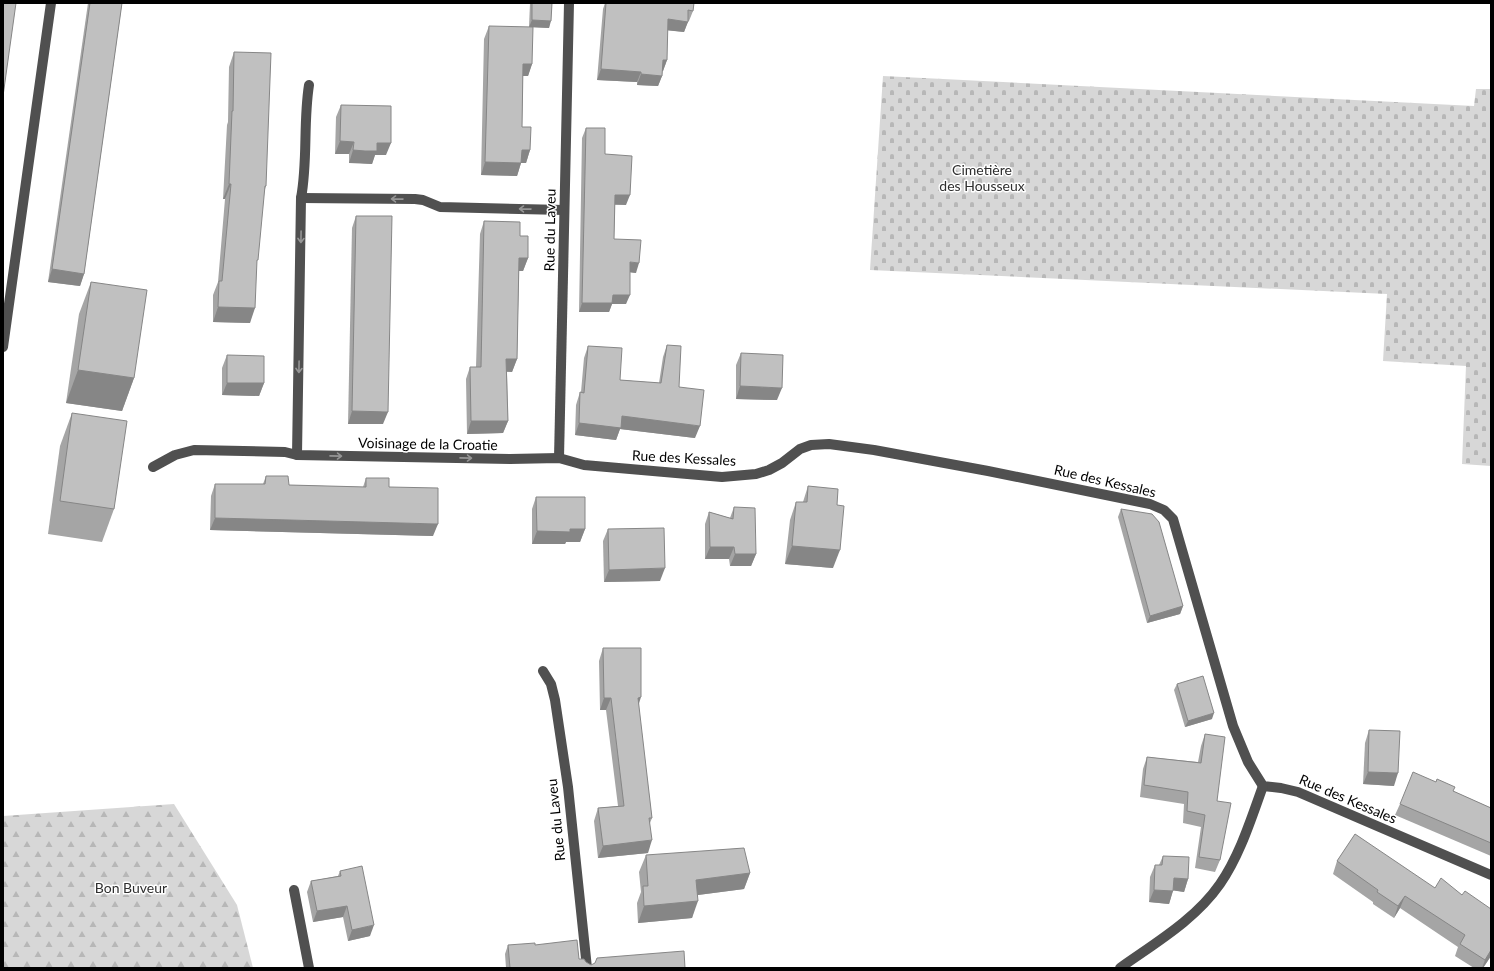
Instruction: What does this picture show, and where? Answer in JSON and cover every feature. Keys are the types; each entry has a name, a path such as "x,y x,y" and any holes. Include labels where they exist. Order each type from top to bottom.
{"street":[{"path":"3,347 51,3"},
{"name":"Rue du Laveu","path":"559,458 569,3"},
{"path":"297,455 301,198 304,181 306,103 309,85"},
{"path":"301,198 415,199 423,200 440,207 564,210"},
{"name":"Rue des Kessales","path":"559,458 584,465 722,477 748,475 770,470 800,449 811,445 829,444 874,450 1025,478 1150,504 1164,510 1173,519 1238,739 1248,762 1263,786 1298,792 1491,875"},
{"name":"Voisinage de la Croatie","path":"153,467 176,455 194,450 285,452 297,455 510,459 559,458"},
{"name":"Rue du Laveu","path":"544,671 551,684 555,700 568,787 587,968"},
{"path":"1120,968 1187,919 1210,897 1228,871 1241,843 1263,786"},
{"path":"294,890 309,968"}],"green space":[{"name":"Cimetière des Housseux","path":"883,76 1474,106 1476,89 1491,89 1491,466 1462,464 1466,366 1383,361 1387,294 870,270"},
{"name":"Bon Buveur","path":"174,804 237,905 253,968 3,968 3,816"}],"building":[{"path":"3,3 16,3 3,96"},
{"path":"90,3 122,3 84,274 52,269"},
{"path":"532,3 552,3 551,21 532,20"},
{"path":"606,3 694,3 693,11 688,10 688,22 668,19 667,60 663,60 662,76 641,74 641,72 601,69"},
{"path":"489,26 533,27 532,64 523,64 522,127 531,127 530,150 522,150 521,163 485,162"},
{"path":"234,52 271,53 266,186 257,260 255,308 218,307 219,281 222,281 231,184 229,184 233,111"},
{"path":"341,105 391,106 391,143 377,143 377,151 365,151 353,150 354,142 340,141"},
{"path":"586,128 605,128 605,154 632,156 630,195 615,195 614,239 641,240 639,263 630,262 630,295 613,295 612,303 582,303"},
{"path":"356,216 392,216 388,412 352,411"},
{"path":"484,221 520,222 520,236 528,236 528,258 519,258 517,359 506,359 508,421 471,421 470,367 481,367"},
{"path":"91,282 147,290 134,378 78,370"},
{"path":"667,345 681,346 679,387 704,390 700,426 622,416 621,428 579,423 580,392 584,393 588,346 622,348 620,380 661,383"},
{"path":"741,353 783,355 782,388 740,386"},
{"path":"227,355 264,356 264,383 227,383"},
{"path":"72,413 127,421 114,509 60,501"},
{"path":"266,476 288,476 289,485 366,487 366,478 389,478 389,487 438,488 438,524 215,518 215,484 265,484"},
{"path":"808,486 838,489 837,505 844,506 840,550 792,546 796,502 807,502"},
{"path":"536,497 585,497 585,529 570,529 570,532 537,531"},
{"path":"734,507 755,508 756,554 735,554 734,547 710,547 709,512 733,519"},
{"path":"1121,509 1152,514 1159,522 1183,606 1150,616"},
{"path":"664,528 665,568 609,570 608,529"},
{"path":"603,648 641,648 641,697 638,698 652,818 649,818 652,840 603,846 598,808 624,806 611,698 604,698"},
{"path":"1203,676 1214,713 1188,721 1177,684"},
{"path":"1369,730 1400,731 1398,773 1368,772"},
{"path":"1205,734 1225,737 1217,801 1231,803 1220,860 1199,857 1205,815 1187,811 1188,792 1144,785 1147,757 1201,763"},
{"path":"1413,772 1436,782 1437,779 1455,787 1453,791 1491,808 1491,843 1400,804"},
{"path":"1355,834 1435,888 1441,878 1462,895 1465,891 1491,909 1491,950 1485,960 1460,944 1465,935 1405,896 1398,906 1377,892 1378,890 1337,861"},
{"path":"744,848 750,873 696,880 698,901 644,906 643,886 648,886 646,855"},
{"path":"1163,856 1189,857 1188,879 1174,878 1173,891 1154,890 1155,865 1162,865"},
{"path":"362,866 374,925 352,930 347,906 317,911 311,881 341,876 340,871"},
{"path":"577,940 579,959 584,959 591,965 595,963 597,958 684,951 685,968 510,968 508,945 535,943 535,945"}]}
